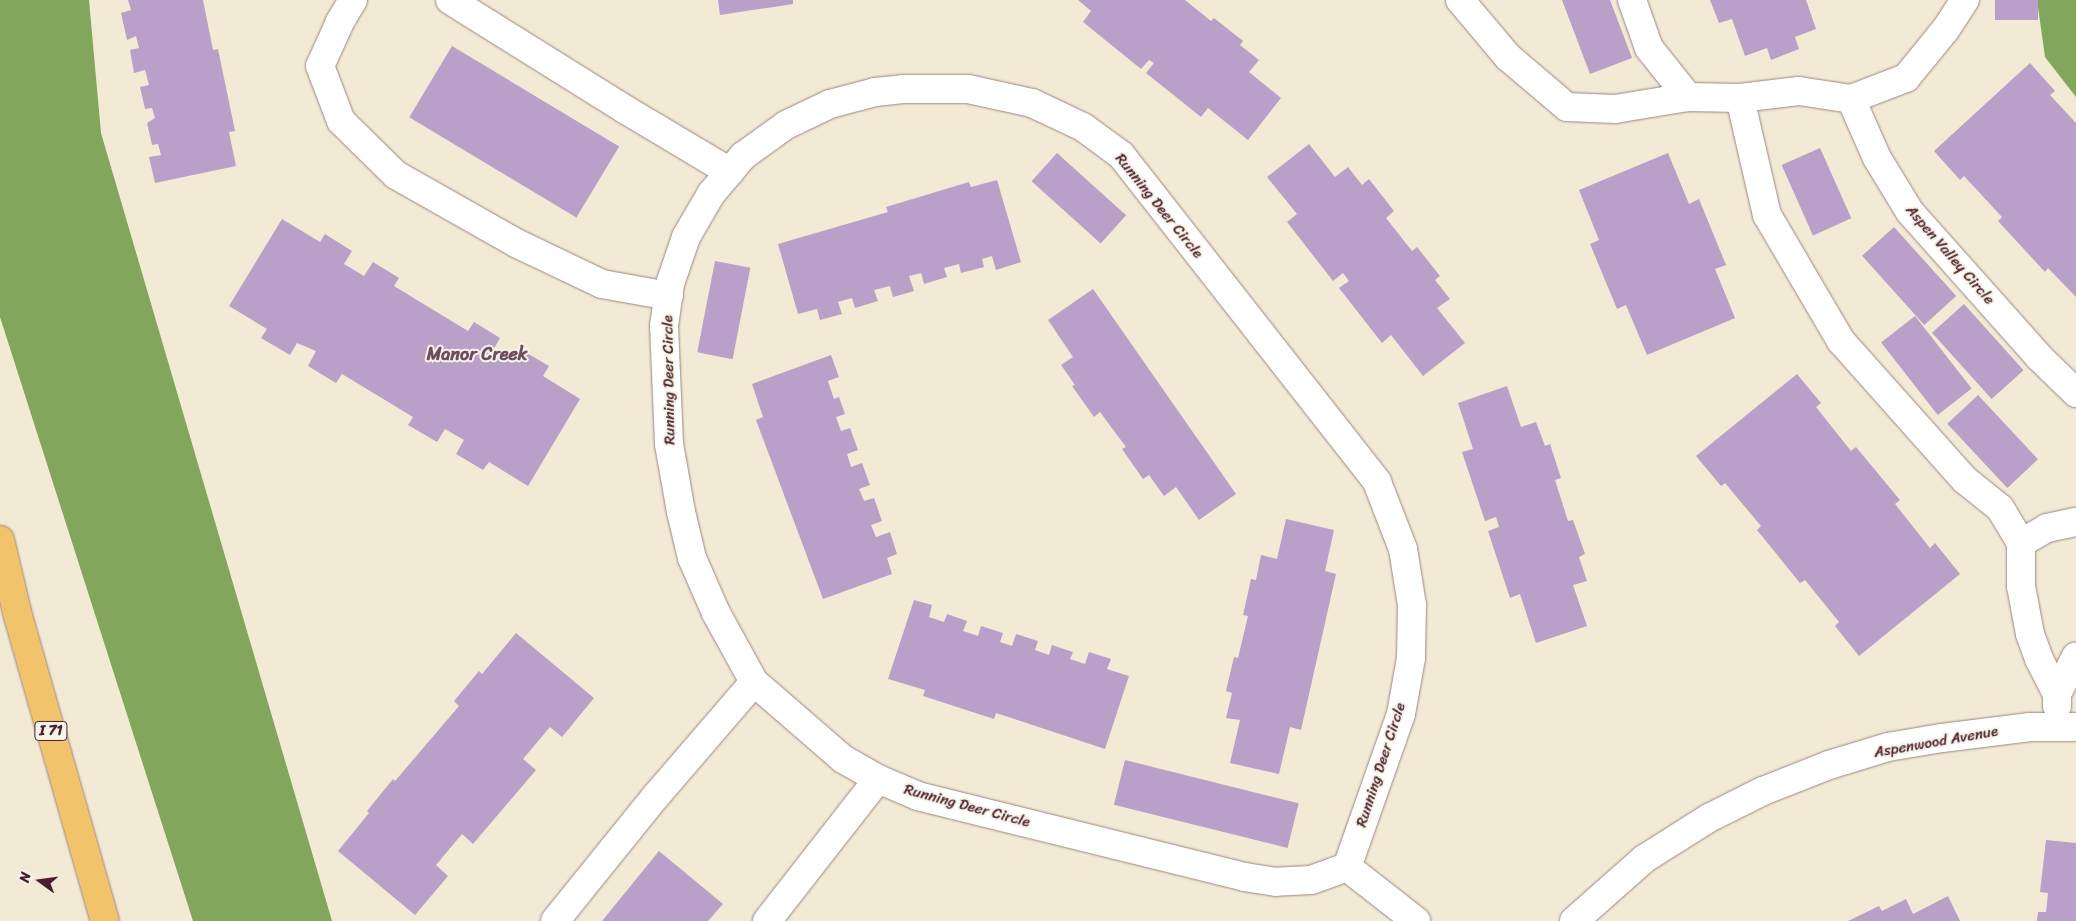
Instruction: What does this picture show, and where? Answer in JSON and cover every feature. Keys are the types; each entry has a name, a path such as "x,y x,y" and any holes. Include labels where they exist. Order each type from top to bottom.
{"highway":[{"name":"I 71","path":"0,540 21,626 105,921"}],"street":[{"path":"353,0 340,22 320,66 340,121 396,174 516,243 602,284 669,296"},
{"path":"450,0 626,110 730,172"},
{"path":"1460,0 1508,57 1567,107 1615,109 1688,97 1740,98 1799,90 1851,99 1906,78 1946,29 1965,0"},
{"path":"1632,0 1649,48 1688,97"},
{"name":"Running Deer Circle","path":"903,89 968,89 1032,103 1083,127 1121,155 1377,482 1403,549 1412,605 1411,658 1401,714 1347,867 1311,880 1276,882 1244,877 918,796 878,779 843,759 754,682 716,613 692,558 681,512 669,444 664,326 669,296 670,284 686,237 711,194 743,156 795,120 830,104 875,92 903,89"},
{"path":"1740,98 1767,214 1842,341 1965,480 2000,508 2021,543 2021,586 2030,634 2039,659 2057,694 2066,726"},
{"name":"Aspen Valley Circle","path":"1851,99 1877,158 1910,212 2039,357 2076,393"},
{"path":"2021,543 2047,528 2076,522"},
{"path":"2057,694 2076,656"},
{"path":"555,921 656,796 754,682"},
{"name":"Aspenwood Avenue","path":"1574,921 1644,859 1708,818 1763,791 1829,765 1888,747 1942,738 2066,726"},
{"path":"768,921 878,779"},
{"path":"1347,867 1416,921"}],"green space":[{"path":"0,0 89,0 101,133 332,921 193,921 0,317"},
{"path":"2037,0 2076,0 2076,97 2045,57"}],"building":[{"path":"128,0 203,0 213,50 218,49 235,131 229,132 236,166 155,183 149,157 161,155 158,144 152,145 147,123 155,118 152,108 145,109 140,87 149,85 145,70 134,73 130,50 139,48 136,36 127,40 121,13 131,10"},
{"path":"718,0 793,0 793,4 720,15"},
{"path":"1078,0 1185,0 1211,21 1214,18 1243,41 1240,45 1259,60 1249,72 1281,98 1248,140 1208,108 1201,117 1146,73 1154,63 1149,60 1141,69 1083,22 1091,11"},
{"path":"1562,0 1610,0 1632,58 1590,74"},
{"path":"1710,0 1806,0 1816,29 1795,37 1799,49 1771,60 1767,48 1745,56 1732,19 1719,23"},
{"path":"1995,0 2038,0 2038,20 1995,20"},
{"path":"452,46 619,146 576,218 409,117"},
{"path":"2030,63 2055,91 2050,95 2076,123 2076,297 2048,268 2045,272 1998,221 2002,217 1964,176 1960,180 1934,151"},
{"path":"1309,144 1335,177 1348,167 1362,185 1369,179 1394,211 1386,218 1412,251 1417,247 1440,276 1435,280 1450,299 1437,308 1465,343 1423,376 1391,335 1382,343 1339,288 1349,281 1343,273 1333,281 1287,222 1297,214 1267,177"},
{"path":"1820,148 1851,218 1813,235 1782,165"},
{"path":"1057,153 1126,215 1101,243 1032,181"},
{"path":"1668,153 1689,204 1699,199 1726,265 1715,269 1735,318 1647,355 1626,305 1617,309 1590,244 1599,240 1579,190"},
{"path":"997,180 1021,262 996,270 992,256 982,259 984,267 961,273 959,264 944,268 947,277 924,284 921,273 909,276 914,291 893,297 890,286 874,290 878,301 855,308 852,298 838,302 842,314 820,320 817,309 798,314 778,244 888,212 886,207 969,182 971,187"},
{"path":"282,219 320,242 325,234 352,251 344,264 364,276 373,262 399,278 394,286 468,331 474,322 500,338 492,352 512,363 520,349 549,366 543,376 580,399 528,486 489,462 483,470 456,454 464,440 445,429 437,442 408,425 413,417 342,374 336,383 308,366 316,351 297,343 290,355 261,338 267,329 229,306"},
{"path":"1894,227 1956,296 1924,325 1862,256"},
{"path":"715,261 750,268 733,359 697,352"},
{"path":"1093,289 1236,494 1199,520 1176,487 1164,496 1149,475 1143,479 1122,449 1126,447 1100,412 1094,417 1072,386 1075,385 1061,365 1073,357 1048,320"},
{"path":"1964,304 2024,370 1992,399 1932,333"},
{"path":"1915,316 1972,388 1938,415 1881,342"},
{"path":"831,355 839,377 828,381 834,399 839,397 845,414 836,417 841,431 850,428 858,450 847,454 851,467 862,463 870,485 859,489 864,501 874,498 882,521 871,525 876,537 890,532 897,554 887,558 892,574 823,599 756,420 763,417 752,384"},
{"path":"1797,374 1821,403 1816,407 1851,451 1856,447 1900,500 1895,504 1930,548 1935,543 1960,574 1859,656 1835,626 1839,622 1805,580 1800,583 1757,530 1761,526 1725,483 1721,486 1696,456"},
{"path":"1507,386 1521,427 1536,422 1545,446 1550,444 1561,478 1555,480 1568,521 1573,520 1585,554 1579,557 1587,581 1573,585 1587,626 1536,643 1520,594 1510,598 1488,531 1499,527 1496,517 1485,521 1462,452 1473,449 1458,403"},
{"path":"1978,395 2038,459 2007,488 1947,424"},
{"path":"1286,519 1334,530 1325,571 1336,574 1301,730 1290,727 1279,774 1230,763 1240,720 1226,718 1232,693 1226,691 1234,657 1238,658 1248,616 1243,615 1251,579 1256,580 1261,555 1277,559"},
{"path":"914,600 932,605 929,617 944,622 947,614 967,621 963,631 978,636 981,626 1003,633 1000,642 1012,646 1016,634 1038,641 1035,650 1049,655 1052,645 1073,652 1070,659 1085,664 1089,652 1111,659 1107,669 1129,676 1105,749 996,713 994,719 923,696 925,690 888,679"},
{"path":"516,633 594,698 562,737 550,727 523,759 536,770 473,844 462,834 436,865 448,876 415,915 338,851 369,813 367,811 393,779 395,781 459,706 454,701 479,671 482,674"},
{"path":"1125,760 1299,803 1288,848 1114,805"},
{"path":"2046,840 2076,843 2076,921 2037,921 2038,912 2046,912 2048,893 2040,892"},
{"path":"659,851 723,904 708,921 602,921"},
{"path":"1948,896 1960,921 1848,921 1879,906 1882,911 1906,899 1913,914"}],"district":[{"name":"Manor Creek","path":"477,354"}]}
